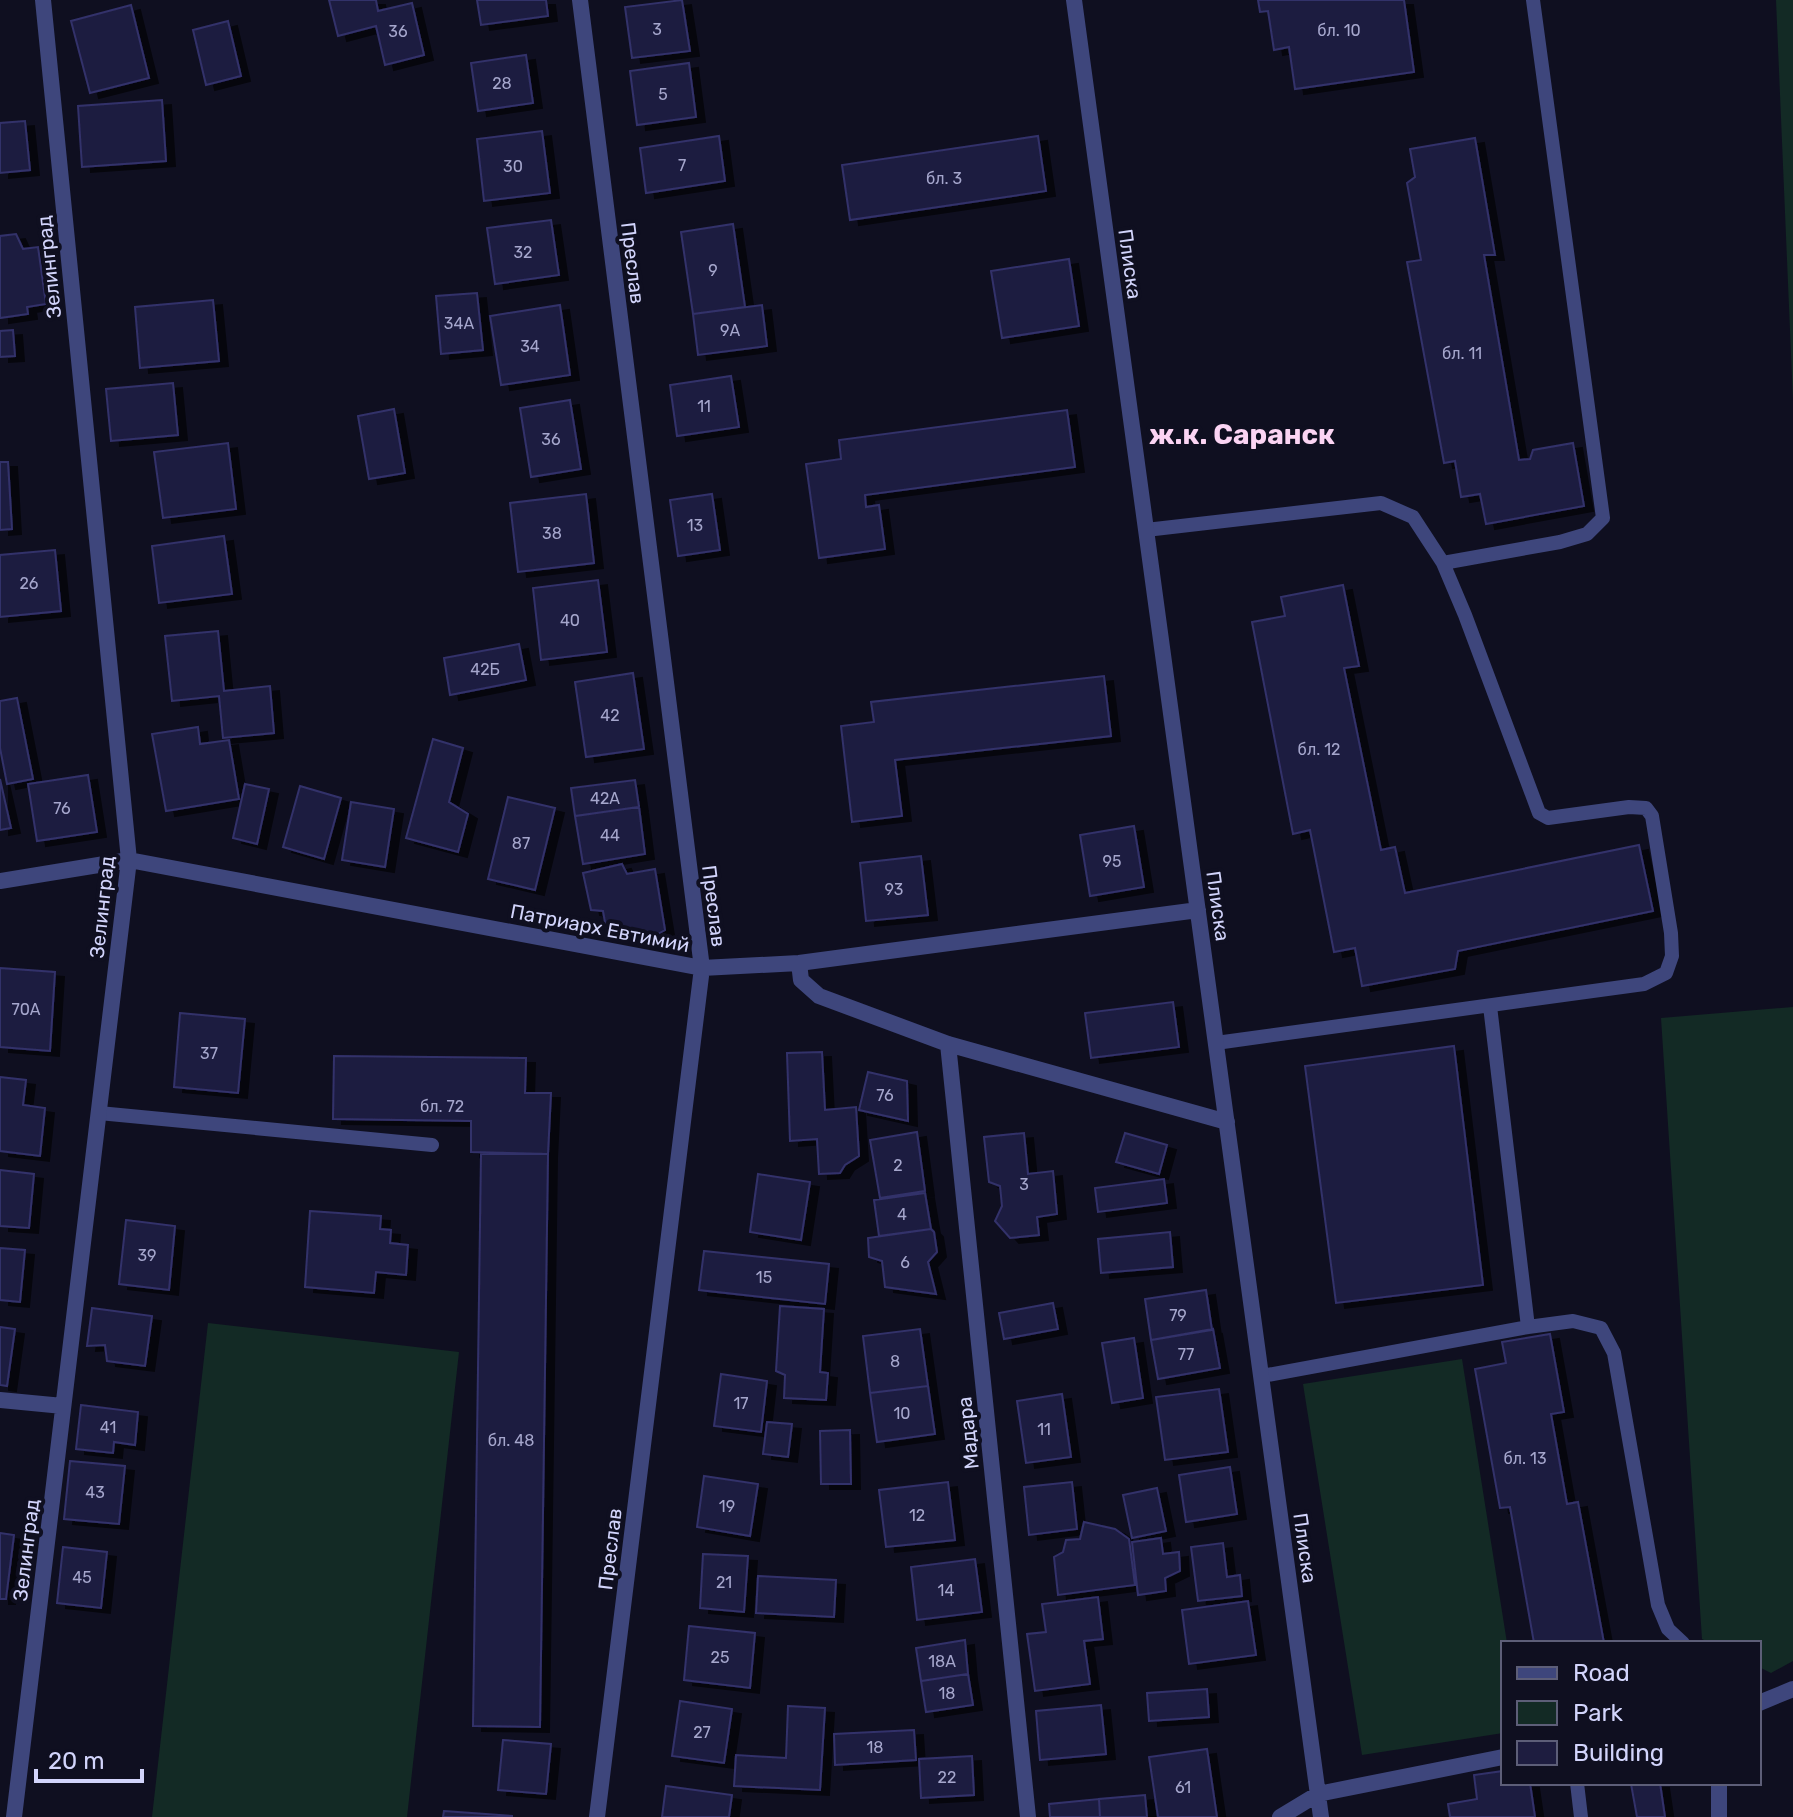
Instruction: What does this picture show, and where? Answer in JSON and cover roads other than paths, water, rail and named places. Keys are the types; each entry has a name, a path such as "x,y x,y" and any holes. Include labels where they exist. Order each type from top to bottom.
{"street":[{"name":"Зелинград","path":"14,1817 129,860 43,0"},
{"name":"Преслав","path":"580,0 702,968 597,1817"},
{"name":"Плиска","path":"1074,0 1321,1817"},
{"name":"Патриарх Евтимий","path":"0,881 129,860 702,968 799,963 1198,910"},
{"path":"799,963 801,980 819,996 948,1044 1227,1122"},
{"name":"Мадара","path":"948,1044 1028,1817"},
{"path":"0,1400 63,1406"},
{"path":"1761,1702 1793,1689"},
{"path":"1280,1817 1318,1794 1501,1757"},
{"path":"1719,1785 1719,1817"}],"lane":[{"path":"1443,563 1560,542 1587,534 1603,518 1533,0"},
{"path":"1146,530 1381,503 1413,517 1443,563 1539,813 1548,818 1629,807 1646,808 1652,816 1671,933 1672,956 1666,973 1644,984 1216,1043"},
{"path":"1490,1006 1528,1327"},
{"path":"99,1113 432,1145"},
{"path":"1262,1376 1528,1327 1573,1321 1601,1328 1614,1353 1658,1605 1668,1629 1681,1641"},
{"path":"1577,1785 1581,1817"}],"district":[{"name":"ж.к. Саранск","path":"1242,434"}]}
